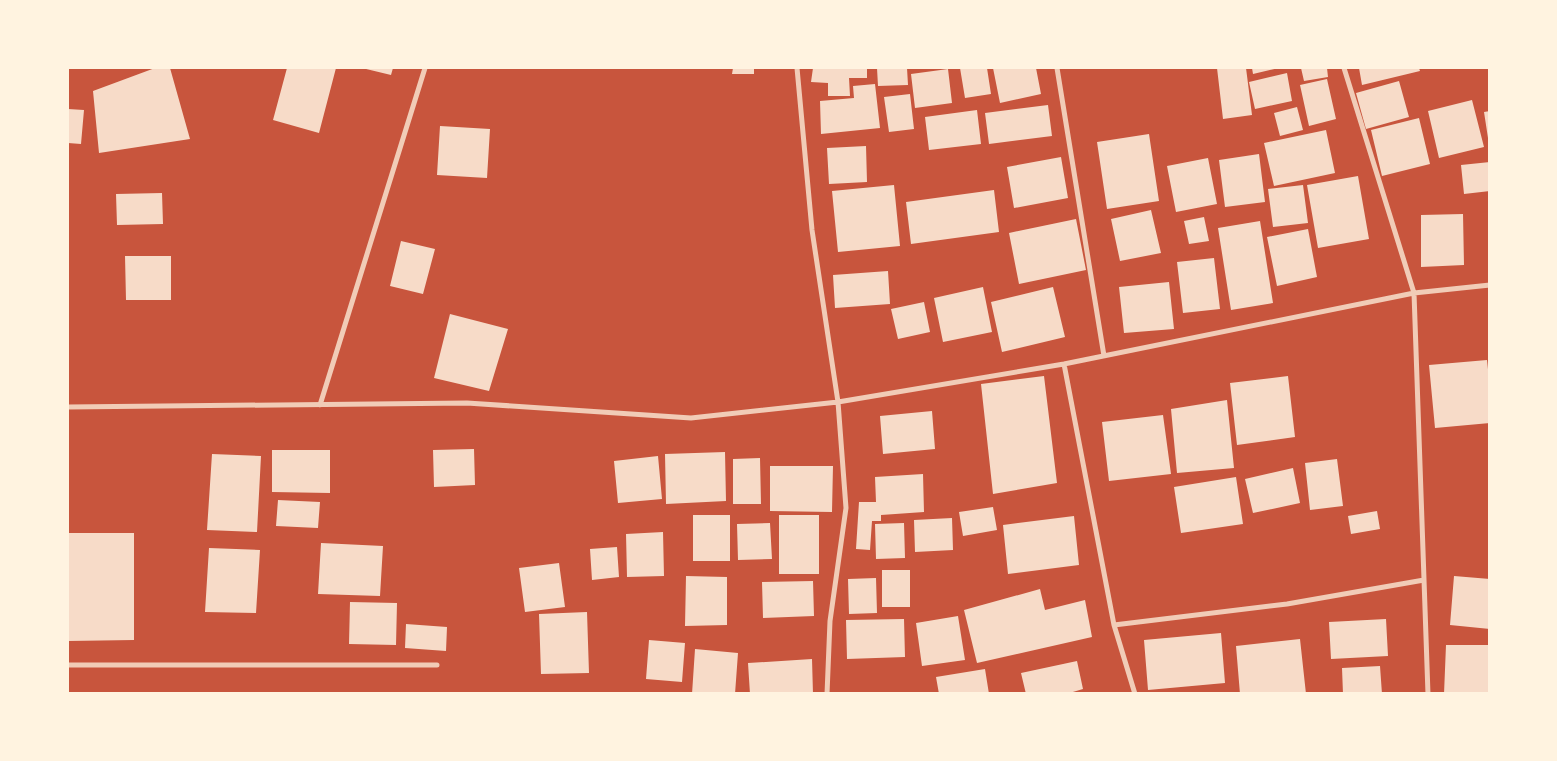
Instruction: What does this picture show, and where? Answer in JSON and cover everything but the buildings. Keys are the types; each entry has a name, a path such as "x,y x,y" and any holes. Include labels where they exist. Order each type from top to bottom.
{"street":[{"path":"320,406 425,68"},
{"path":"797,68 812,230 838,402 846,508 830,621 827,694"},
{"path":"1057,68 1104,356"},
{"path":"1344,68 1414,293 1428,694"},
{"path":"68,407 320,406 467,403 691,418 838,402 1064,364 1414,293 1490,285"},
{"path":"1064,364 1114,624 1135,694"},
{"path":"1114,624 1287,604 1424,580"},
{"path":"68,665 437,665"}]}
